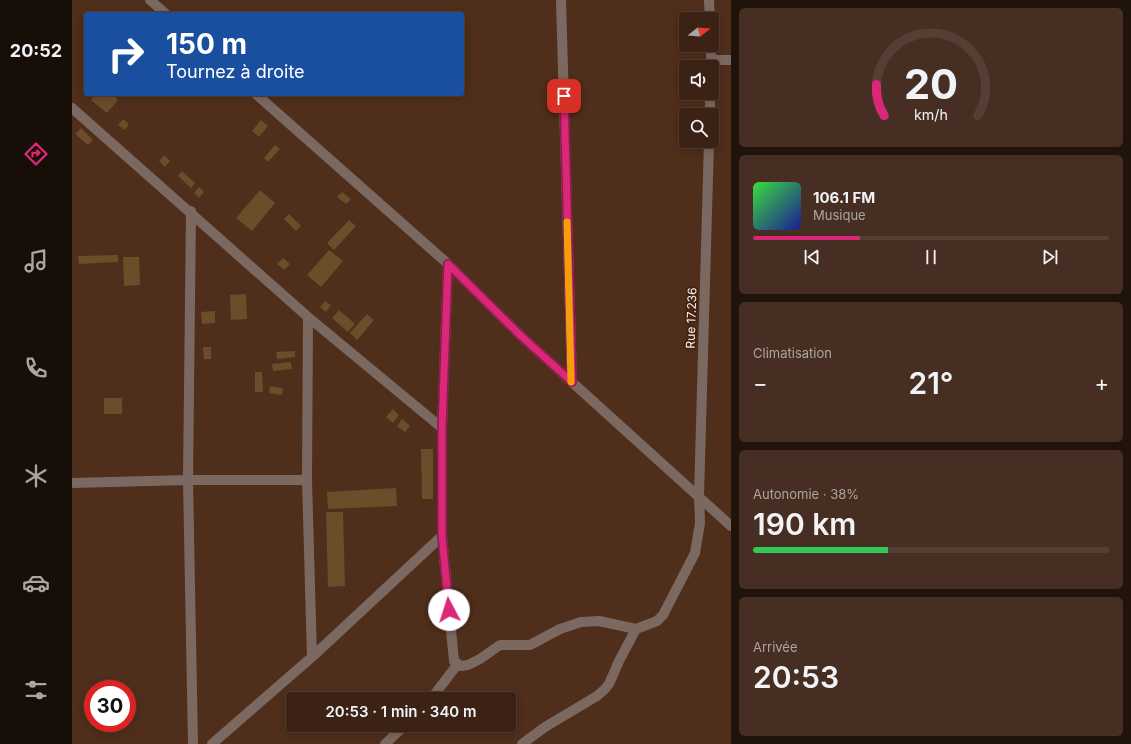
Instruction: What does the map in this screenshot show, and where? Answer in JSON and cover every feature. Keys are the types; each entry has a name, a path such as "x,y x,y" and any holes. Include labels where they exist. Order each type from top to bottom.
{"street":[{"path":"150,0 164,12"},
{"path":"164,12 166,0"},
{"path":"561,0 572,382"},
{"path":"710,0 710,12"},
{"path":"719,62 731,60"},
{"path":"258,96 448,264 521,336 731,526"},
{"path":"72,108 191,211 308,317 442,428"},
{"name":"Rue 17.236","path":"636,629 658,621 663,615 695,553 700,523 699,496 709,148"},
{"path":"191,211 188,480 193,744"},
{"path":"448,264 442,428 442,536 452,654 457,665"},
{"path":"308,317 307,480 312,657"},
{"path":"72,483 188,480 307,480"},
{"path":"212,744 312,657 442,536"},
{"path":"457,665 468,665 500,645 530,645 560,629 581,622 599,621 636,629 605,689 597,696 545,727 522,744"},
{"path":"436,692 457,665"},
{"path":"385,744 398,732"}],"building":[{"path":"94,96 114,96 118,100 107,113 91,100"},
{"path":"123,119 129,124 125,130 118,125"},
{"path":"261,120 268,126 259,137 252,131"},
{"path":"81,128 93,140 88,145 75,134"},
{"path":"275,145 280,149 268,162 264,158"},
{"path":"164,155 170,161 165,167 159,161"},
{"path":"182,171 195,183 191,188 178,176"},
{"path":"199,187 204,192 199,198 194,193"},
{"path":"260,190 275,203 252,231 236,218"},
{"path":"342,192 351,199 346,204 337,197"},
{"path":"289,214 301,226 296,231 284,219"},
{"path":"349,220 356,226 334,250 327,243"},
{"path":"329,250 343,261 321,287 307,275"},
{"path":"118,255 118,262 79,264 78,256"},
{"path":"123,257 139,257 140,285 124,286"},
{"path":"283,258 290,264 284,270 277,264"},
{"path":"246,294 247,319 231,320 230,295"},
{"path":"325,301 331,305 326,312 320,307"},
{"path":"339,310 355,324 348,332 332,318"},
{"path":"215,311 215,323 202,324 201,312"},
{"path":"367,314 374,320 357,340 350,333"},
{"path":"203,347 211,347 211,359 204,359"},
{"path":"295,351 295,357 277,359 276,352"},
{"path":"291,362 292,369 273,371 272,364"},
{"path":"255,372 262,372 263,392 255,392"},
{"path":"270,386 283,388 282,395 269,393"},
{"path":"104,398 122,398 122,414 104,414"},
{"path":"393,409 399,415 393,423 386,417"},
{"path":"402,419 410,426 405,432 397,426"},
{"path":"421,449 433,449 433,499 422,499"},
{"path":"396,488 397,506 328,509 327,492"},
{"path":"326,512 343,512 345,586 328,587"}],"slow traffic":[{"path":"567,222 571,382"}],"route":[{"path":"449,610 442,536 442,428 448,264 521,336 572,382 564,96"}]}
